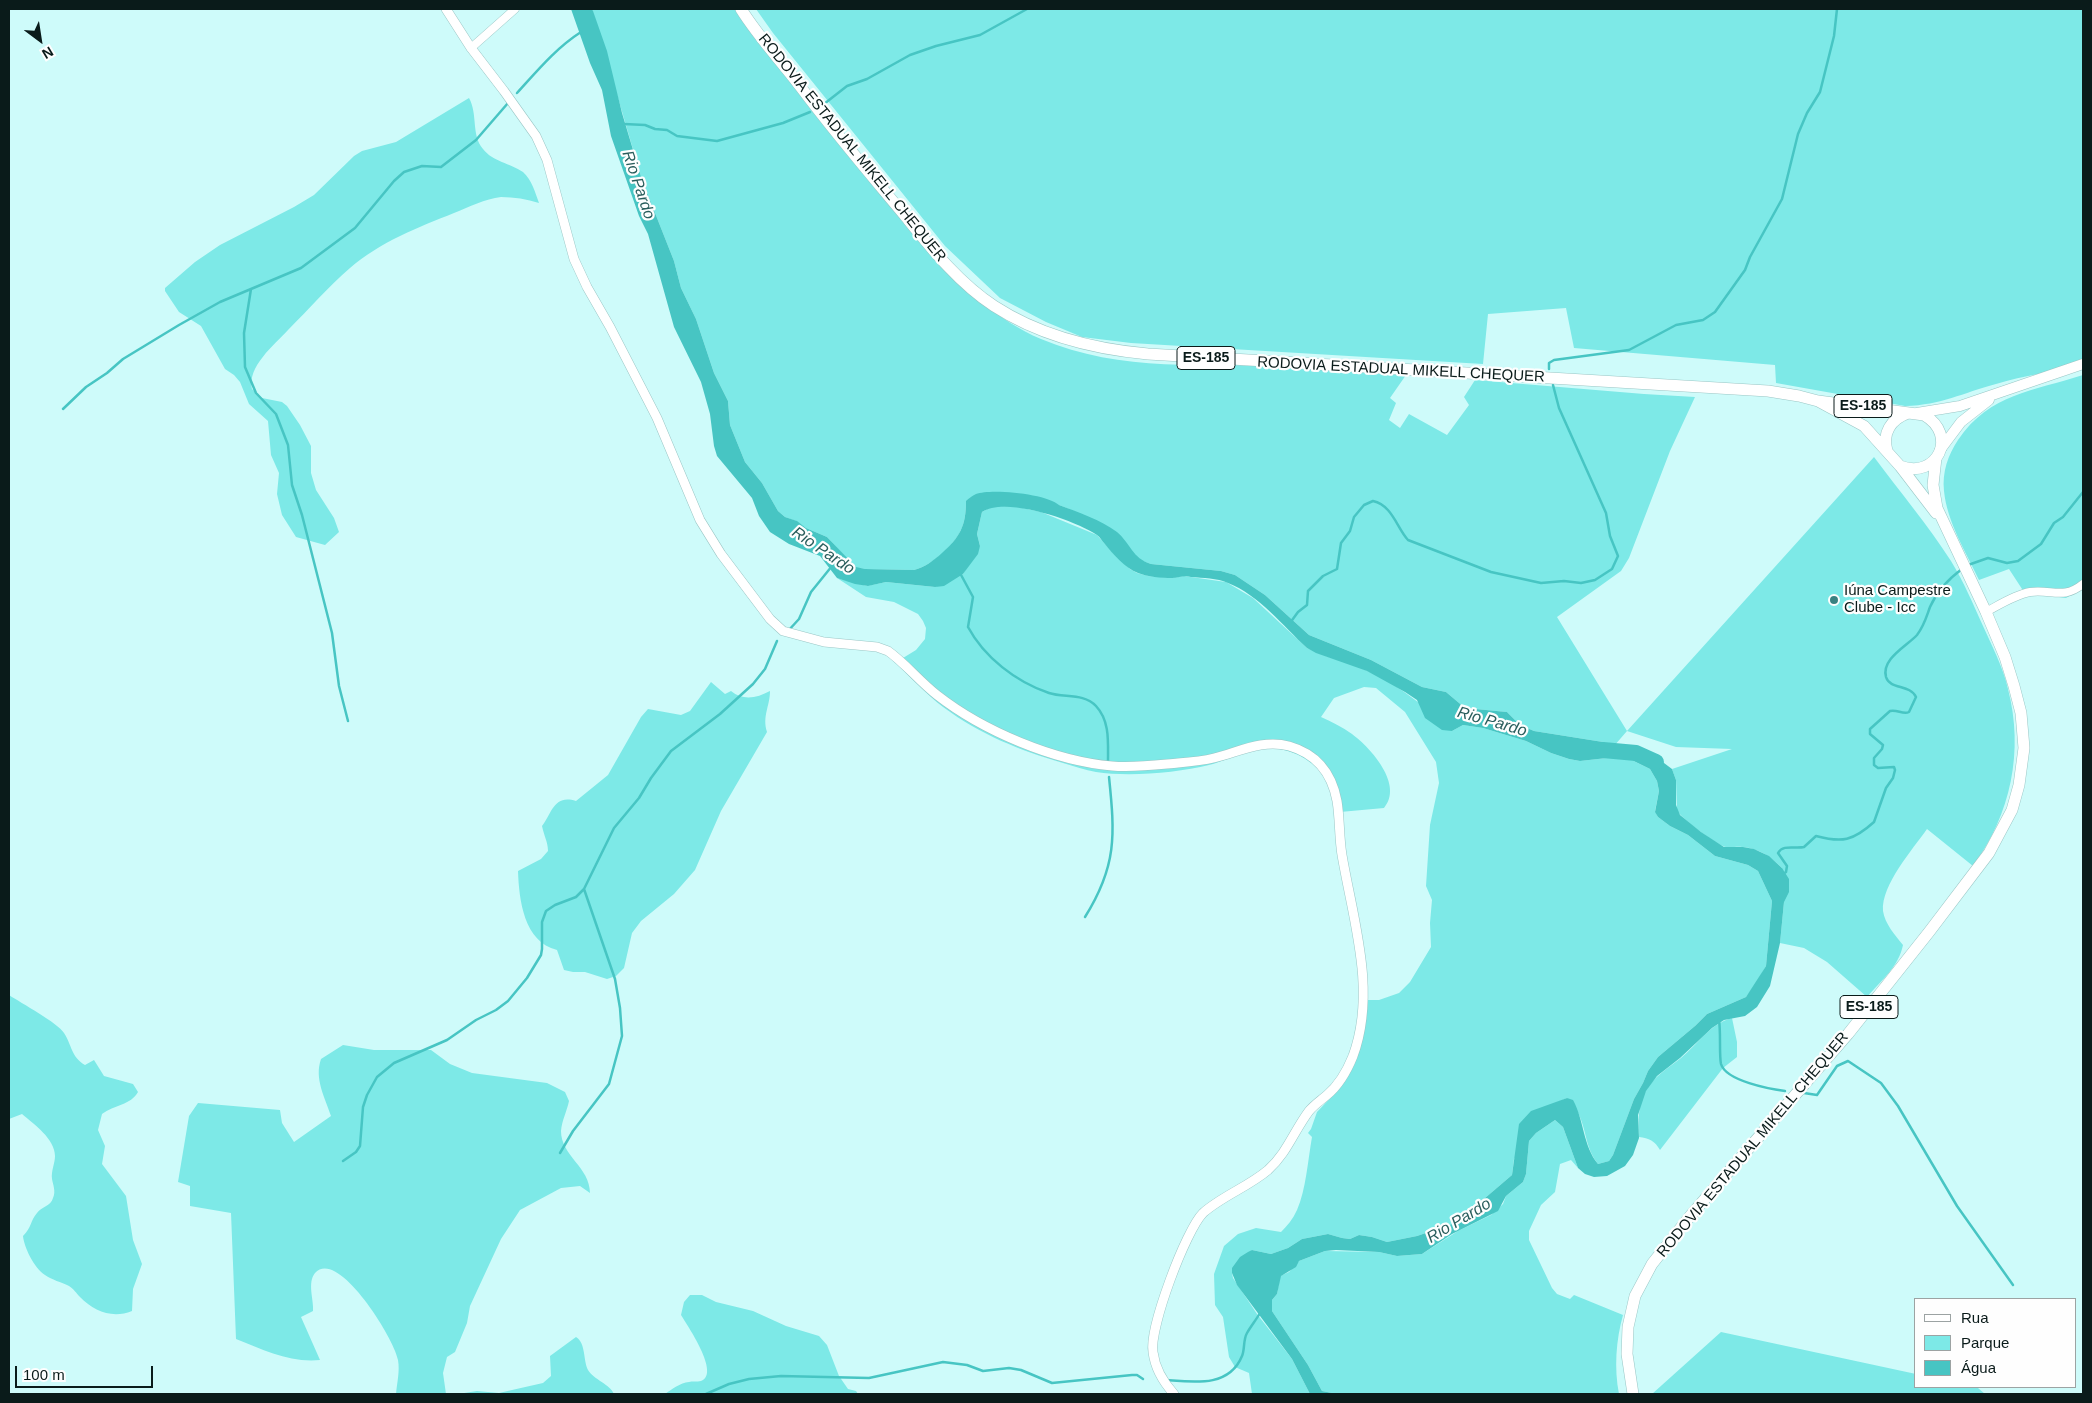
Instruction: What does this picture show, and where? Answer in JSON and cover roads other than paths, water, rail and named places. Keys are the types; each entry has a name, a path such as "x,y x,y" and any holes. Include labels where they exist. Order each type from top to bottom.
{"main road":[{"name":"RODOVIA ESTADUAL MIKELL CHEQUER","path":"741,9 844,144 943,262 974,291 993,305 1024,324 1040,330 1112,351 1768,391 1818,401"},
{"path":"1912,413 1960,406 2083,364"},
{"path":"1900,466 1907,469 1923,468 1938,454 1961,422 1983,404 2001,393"},
{"name":"ES-185","path":"1818,401 1912,413 1932,419 1938,425 1942,442 1938,454 1934,491 1942,521"},
{"name":"ES-185","path":"1818,401 1864,426 1917,486 1942,521"},
{"name":"ES-185","path":"1888,452 1886,438 1890,425 1902,415 1912,413"},
{"name":"RODOVIA ESTADUAL MIKELL CHEQUER","path":"1633,1394 1627,1354 1628,1327 1635,1296 1652,1264 1704,1200 1848,1034 1924,939 1989,853 2012,810 2019,785 2024,748 2021,712 2005,657 1986,612 1942,521"}],"street":[{"path":"446,9 471,48 530,129 547,160 574,259 657,418 700,520 721,554 777,626 793,635 824,642 878,647 888,651 936,695 967,715 1000,733 1042,750 1095,764 1139,766 1210,760 1244,748 1273,744 1287,746 1311,756 1319,762 1331,780 1337,802 1341,851 1360,952 1362,1017 1359,1034 1348,1067 1340,1081 1307,1114 1284,1153 1266,1171 1204,1213 1186,1242 1157,1319 1152,1341 1153,1354 1160,1374 1174,1394"},
{"path":"471,48 515,9"},
{"path":"1986,612 2024,594 2031,592 2069,593 2083,584"}],"water":[{"path":"571,9 592,9 593,11 607,51 622,113 642,180 674,261 681,288 696,319 714,373 728,401 730,425 745,462 762,483 778,511 785,517 797,521 806,528 827,537 856,567 865,569 914,570 932,561 958,536 965,517 966,501 976,494 983,492 1019,493 1053,501 1111,528 1122,537 1140,558 1151,564 1221,571 1235,575 1265,595 1309,635 1371,660 1422,687 1446,692 1465,708 1507,712 1520,725 1534,731 1603,742 1627,751 1656,757 1672,769 1676,780 1676,805 1680,815 1724,847 1754,849 1769,856 1782,868 1789,879 1789,892 1784,902 1780,943 1770,986 1757,1007 1745,1016 1724,1020 1712,1028 1680,1058 1657,1076 1646,1091 1638,1115 1639,1138 1633,1155 1625,1166 1607,1176 1594,1177 1585,1174 1578,1168 1563,1127 1555,1120 1536,1133 1529,1141 1526,1174 1523,1182 1506,1196 1498,1211 1452,1234 1422,1254 1397,1256 1379,1252 1325,1251 1299,1261 1296,1267 1281,1276 1277,1294 1272,1300 1272,1311 1308,1365 1322,1391 1337,1394 1310,1394 1292,1359 1237,1285 1232,1268 1240,1257 1252,1250 1271,1254 1288,1248 1302,1239 1328,1234 1350,1239 1359,1235 1387,1242 1417,1236 1452,1224 1512,1175 1519,1124 1531,1111 1567,1098 1573,1100 1577,1108 1586,1141 1593,1157 1598,1164 1609,1161 1634,1099 1648,1071 1658,1057 1707,1014 1746,997 1766,966 1772,901 1758,871 1748,865 1715,856 1688,835 1670,826 1658,817 1655,812 1659,791 1657,781 1650,769 1625,756 1580,761 1551,753 1526,741 1483,728 1463,725 1452,731 1442,730 1425,718 1417,700 1367,671 1307,648 1260,603 1239,588 1215,579 1186,576 1159,577 1138,573 1128,568 1097,535 1057,517 1023,508 993,508 982,512 977,534 980,546 978,554 963,574 944,586 935,587 886,582 868,586 837,578 820,556 789,544 770,532 759,516 752,498 717,456 710,414 701,382 674,327 648,234 639,216 611,136 602,90 590,63"}],"waterway":[{"path":"824,104 847,86 867,79 910,55 936,46 980,35 1027,9"},
{"path":"1549,369 1549,363 1554,360 1629,350 1676,325 1703,320 1715,312 1745,270 1750,257 1782,199 1798,134 1807,113 1820,92 1834,36 1837,9"},
{"path":"517,93 539,68 581,32"},
{"path":"63,409 86,387 107,373 123,359 179,325 220,302 301,268 355,228 394,181 404,172 422,166 441,167 476,140 508,103"},
{"path":"624,124 645,125 655,129 667,130 677,136 717,141 783,123 810,112"},
{"path":"251,289 244,333 245,367 256,393 276,414 288,445 292,485 302,515 332,633 339,686 348,721"},
{"path":"1290,623 1298,612 1307,605 1308,591 1323,576 1337,569 1341,543 1350,531 1354,517 1364,505 1373,501 1380,503 1390,512 1408,540 1491,572 1541,583 1564,581 1581,583 1595,580 1612,569 1618,556 1610,536 1606,513 1559,408 1553,385"},
{"path":"1968,565 1988,558 2007,563 2018,561 2041,544 2054,523 2063,517 2083,492"},
{"path":"788,631 799,619 811,592 832,566"},
{"path":"1783,874 1786,872 1787,866 1778,853 1780,850 1790,847 1804,847 1816,836 1840,840 1847,839 1860,833 1874,822 1886,788 1893,778 1895,770 1894,767 1878,768 1874,765 1874,758 1883,745 1870,734 1870,729 1890,711 1909,712 1916,697 1909,690 1888,681 1885,670 1887,664 1896,653 1917,635 1939,591 1962,569"},
{"path":"960,573 973,597 968,627 975,638 1002,667 1025,682 1049,693 1086,699 1096,706 1101,712 1106,725 1108,761"},
{"path":"343,1161 356,1152 360,1146 363,1107 377,1077 394,1063 447,1040 508,1001 527,978 541,955 542,922 546,911 555,905 576,897 584,889 614,828 639,798 671,751 720,714 753,684 765,669 777,641"},
{"name":"Rio Pardo","path":"1603,750 1636,753 1656,762"},
{"path":"1085,917 1103,882 1111,850 1112,816 1109,777"},
{"path":"560,1153 573,1131 609,1084 622,1036 615,979 584,889"},
{"path":"1719,1020 1720,1060 1725,1070 1731,1075 1749,1083 1785,1091"},
{"path":"1804,1093 1817,1095 1837,1066 1848,1061 1881,1083 1898,1106 1957,1206 2013,1285"},
{"path":"1166,1380 1187,1382 1209,1381 1228,1374 1242,1356 1246,1336 1260,1313"},
{"path":"706,1394 729,1384 749,1379 781,1376 869,1378 943,1362 967,1365 983,1371 1009,1368 1021,1370 1052,1383 1132,1375 1137,1375 1143,1379"}],"place":[{"name":"Iúna Campestre Clube - Icc","path":"1834,600"}]}
